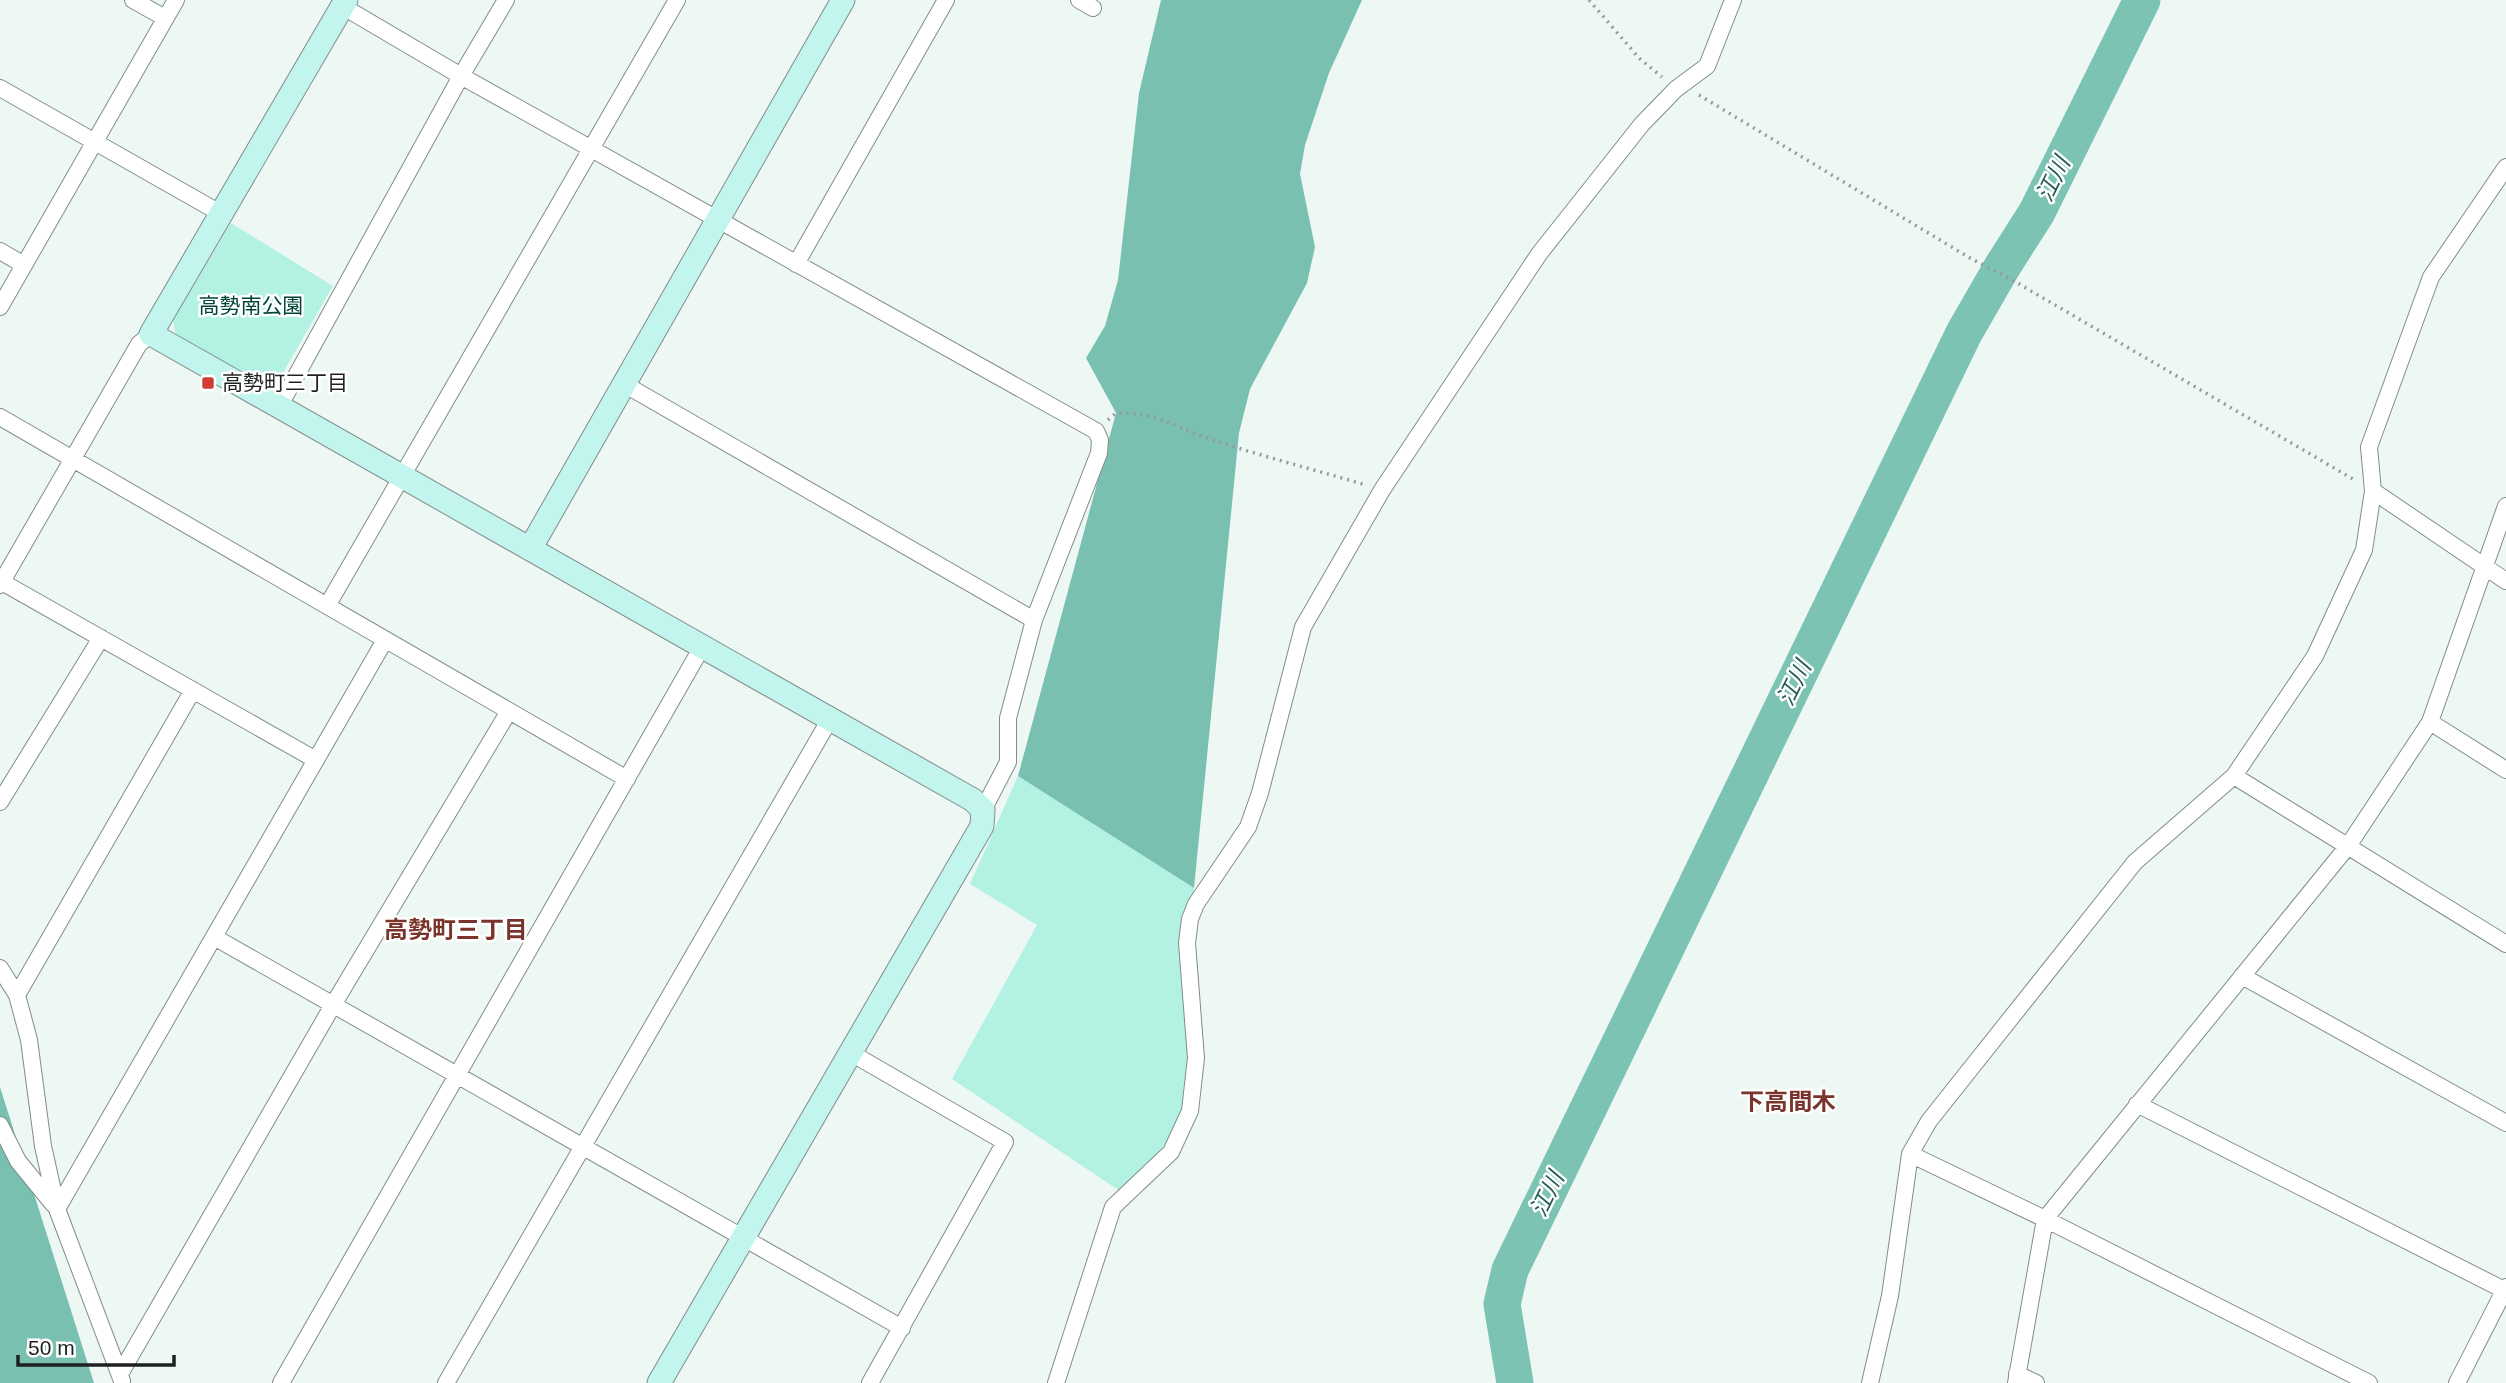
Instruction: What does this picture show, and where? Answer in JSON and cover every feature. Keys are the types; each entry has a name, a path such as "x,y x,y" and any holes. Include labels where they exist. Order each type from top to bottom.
{"street":[{"path":"133,0 165,18"},
{"path":"0,307 176,0"},
{"path":"279,407 461,76 506,0"},
{"path":"327,606 677,0"},
{"path":"530,549 843,0"},
{"path":"796,264 946,0"},
{"path":"1056,1383 1113,1207 1171,1152 1190,1111 1195,1058 1187,943 1190,919 1196,904 1248,827 1260,793 1303,627 1382,490 1539,254 1643,124 1679,86 1707,66 1733,0"},
{"path":"316,760 1,583 139,344 151,334 344,3 461,76 1096,431 1100,440 1100,453 1034,620 1008,718 1008,762 983,810 982,826 659,1383"},
{"path":"0,88 220,213"},
{"path":"1870,1383 1890,1296 1910,1154 1929,1121 2135,862 2234,776 2315,656 2364,550 2373,491 2370,447 2431,277 2506,167"},
{"path":"0,251 24,264"},
{"path":"151,334 973,800 983,810"},
{"path":"624,384 1034,620"},
{"path":"0,417 627,779"},
{"path":"2373,491 2506,581"},
{"path":"2036,1383 2017,1379 2045,1219 2348,846 2430,722 2506,506"},
{"path":"0,802 101,638"},
{"path":"57,1209 385,640"},
{"path":"281,1383 702,648"},
{"path":"17,995 192,690"},
{"path":"121,1378 333,1005 509,711"},
{"path":"446,1383 830,719"},
{"path":"2430,722 2506,770"},
{"path":"2234,776 2506,944"},
{"path":"214,937 902,1328"},
{"path":"0,968 17,995 29,1040 43,1146 57,1209 121,1378"},
{"path":"2242,976 2506,1123"},
{"path":"851,1054 1004,1142 870,1383"},
{"path":"2137,1104 2505,1288 2457,1383"},
{"path":"0,1125 18,1161 57,1209"},
{"path":"1910,1154 2045,1219 2369,1383"}],"path":[{"path":"1588,0 1639,58 1679,86 2373,491"},
{"path":"1096,431 1116,412 1144,414 1176,424 1201,436 1382,490"}],"green space":[{"path":"1161,0 1362,0 1329,73 1305,145 1300,174 1315,247 1307,283 1250,389 1239,433 1194,888 1018,776 1116,413 1086,358 1105,326 1118,280 1139,93"},
{"name":"高勢南公園","path":"231,223 333,286 280,378 263,385 176,337 173,320"},
{"path":"1018,776 1194,888 1190,1111 1126,1195 952,1079 1037,925 970,884"},
{"path":"0,1087 94,1383 0,1383"}],"waterway":[{"name":"江川","path":"1515,1383 1502,1304 1510,1270 1964,333 2037,212 2142,0"}],"place":[{"name":"高勢町三丁目","path":"208,383"}],"district":[{"name":"高勢町三丁目","path":"456,930"},
{"name":"下高間木","path":"1788,1102"}]}
